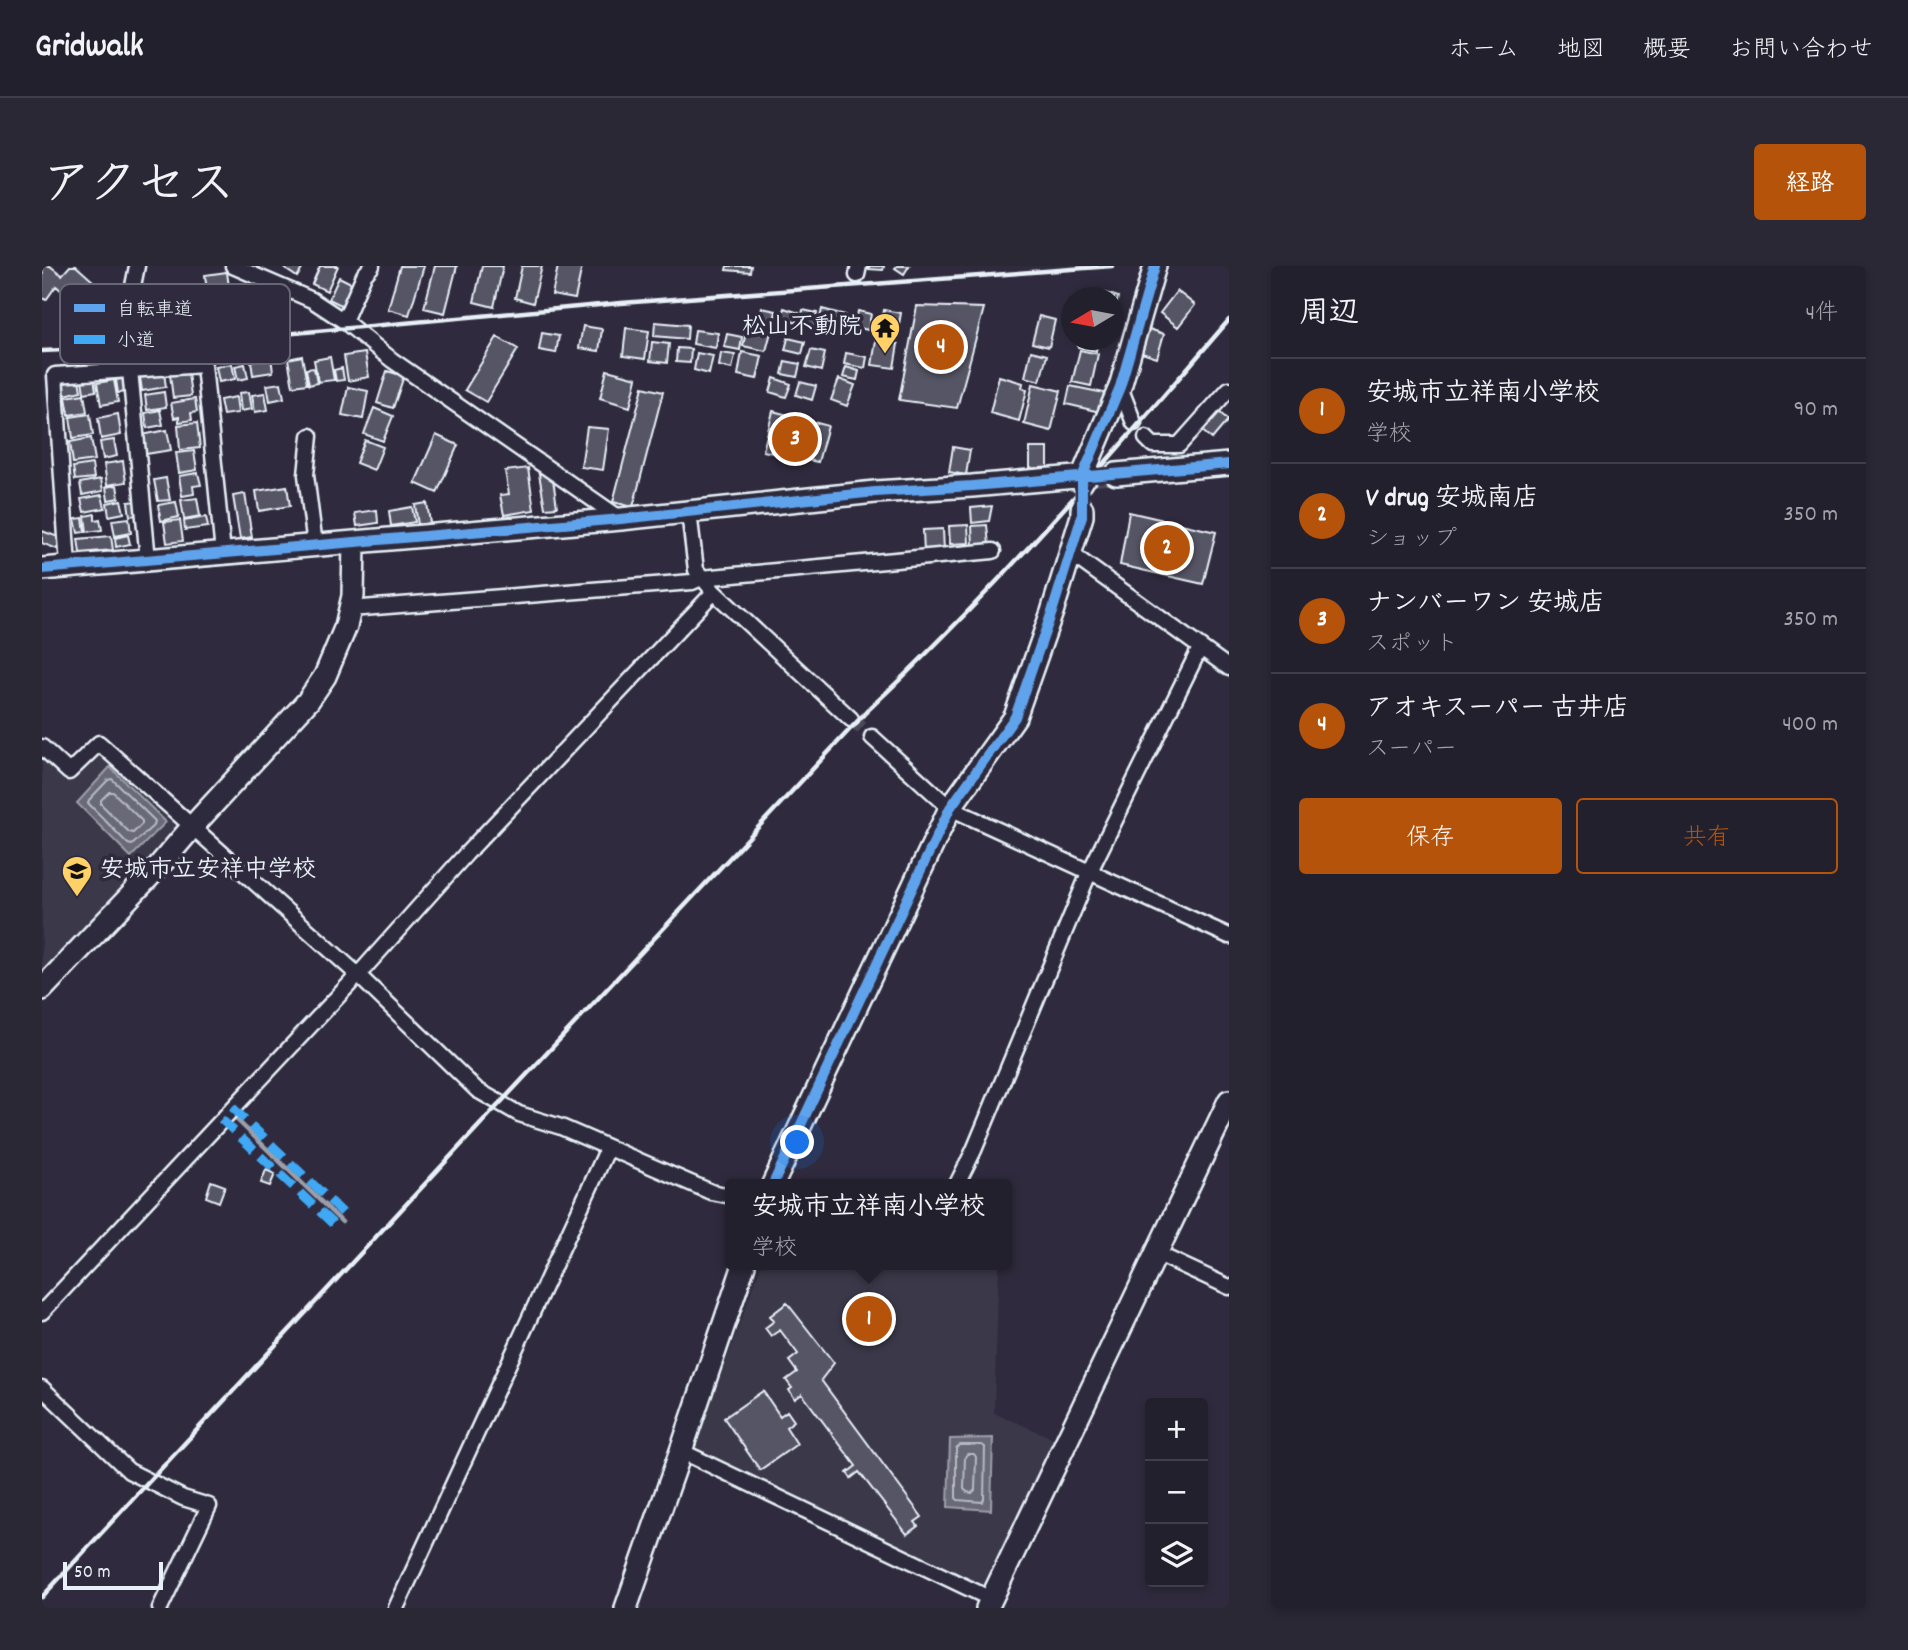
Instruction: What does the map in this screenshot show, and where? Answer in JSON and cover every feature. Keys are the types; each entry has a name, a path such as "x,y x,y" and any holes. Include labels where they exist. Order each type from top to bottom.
{"street":[{"path":"133,284 137,266"},
{"path":"233,266 275,284"},
{"path":"344,321 364,275 372,266"},
{"path":"42,569 621,519 875,492 1084,478 1120,387 1155,266"},
{"path":"290,291 312,300 344,321 392,360 621,519"},
{"path":"68,566 55,374 204,365 223,553"},
{"path":"130,370 148,560"},
{"path":"1120,387 1134,423"},
{"path":"1146,438 1153,445 1179,445 1229,389"},
{"path":"310,436 306,475 314,545"},
{"path":"1116,474 1229,464"},
{"path":"775,1179 950,808 1015,717 1052,612 1082,509"},
{"path":"688,512 696,570 701,578 851,719"},
{"path":"42,989 158,867 308,701 326,676 346,626 353,596 354,542"},
{"path":"350,609 692,582 701,578 993,551"},
{"path":"1070,553 1229,668"},
{"path":"42,1312 358,975 466,853 714,592"},
{"path":"960,1179 1089,873 1200,648"},
{"path":"872,737 950,808 1229,936"},
{"path":"42,747 69,772 99,743 358,975 477,1090 519,1114 561,1127 711,1192 725,1195"},
{"path":"681,1451 989,1603 1229,1101"},
{"path":"396,1608 608,1148"},
{"path":"1156,1253 1229,1287"},
{"path":"626,1608 742,1270"},
{"path":"42,1388 129,1471 183,1498 209,1506 160,1608"}],"shaded area":[{"name":"安城市立安祥中学校","path":"98,752 180,823 42,972 42,755 68,781"},
{"path":"759,1270 999,1270 994,1413 1058,1440 983,1590 693,1452"}],"water":[{"path":"110,767 166,822 131,857 77,803"},
{"path":"993,1438 991,1510 948,1507 950,1439"}],"building":[{"path":"43,266 50,266 62,275 70,266 76,266 96,284 60,284 60,289 56,286 46,300 42,298"},
{"path":"287,266 304,266 297,277 285,269"},
{"path":"320,266 338,266 327,291 312,284"},
{"path":"400,266 424,266 409,315 388,309"},
{"path":"435,266 457,266 445,313 424,308"},
{"path":"482,266 503,266 494,307 474,302"},
{"path":"522,266 542,266 533,303 515,298"},
{"path":"558,266 582,266 575,299 552,295"},
{"path":"727,266 751,266 750,272 726,270"},
{"path":"869,266 884,266 883,270 869,269"},
{"path":"909,266 904,274 895,268"},
{"path":"227,272 229,284 206,284 205,275"},
{"path":"339,277 355,285 345,307 329,299"},
{"path":"1177,291 1195,305 1178,327 1160,313"},
{"path":"917,306 984,308 957,408 899,400"},
{"path":"762,308 776,311 774,321 759,318"},
{"path":"784,308 799,313 797,323 781,318"},
{"path":"822,309 845,315 840,336 817,331"},
{"path":"803,310 817,313 814,328 800,325"},
{"path":"884,310 901,313 897,335 880,332"},
{"path":"858,311 871,314 868,330 855,327"},
{"path":"1039,316 1055,320 1049,347 1032,343"},
{"path":"655,322 688,325 687,339 654,336"},
{"path":"583,326 602,329 599,351 579,348"},
{"path":"747,327 771,332 766,351 743,346"},
{"path":"626,328 649,331 645,359 623,356"},
{"path":"1146,328 1164,334 1157,358 1139,352"},
{"path":"695,330 718,333 716,348 693,344"},
{"path":"542,333 559,336 556,353 539,350"},
{"path":"727,334 742,337 740,350 724,347"},
{"path":"497,337 518,349 486,402 465,390"},
{"path":"788,338 805,342 802,354 785,350"},
{"name":"松山不動院","path":"876,340 898,344 894,368 872,365"},
{"path":"652,342 669,344 667,363 650,361"},
{"path":"677,348 691,349 690,363 676,362"},
{"path":"811,350 825,353 821,371 806,367"},
{"path":"1080,350 1098,354 1091,386 1072,382"},
{"path":"1031,351 1047,355 1040,381 1025,377"},
{"path":"742,352 762,356 757,379 738,375"},
{"path":"365,353 369,377 348,381 344,356"},
{"path":"697,353 713,356 709,374 694,370"},
{"path":"721,353 735,355 732,369 719,366"},
{"path":"846,353 867,357 865,368 844,364"},
{"path":"302,356 307,384 293,386 290,359"},
{"path":"330,357 334,380 318,382 314,360"},
{"path":"785,361 800,364 797,377 782,374"},
{"path":"232,364 235,379 219,382 216,367"},
{"path":"245,364 248,378 238,380 235,366"},
{"path":"251,364 272,364 273,372 253,375"},
{"path":"846,367 859,371 857,380 843,377"},
{"path":"314,368 317,383 309,385 306,369"},
{"path":"342,368 344,380 336,381 334,370"},
{"path":"607,370 637,378 630,407 600,398"},
{"path":"387,371 404,376 393,408 377,403"},
{"path":"164,373 166,387 142,391 140,377"},
{"path":"188,373 191,396 173,398 170,375"},
{"path":"999,376 1023,383 1022,388 1027,390 1019,421 990,413"},
{"path":"94,378 96,391 84,393 82,380"},
{"path":"125,378 127,392 118,393 116,380"},
{"path":"774,378 791,384 786,397 770,392"},
{"path":"839,379 855,385 847,406 831,400"},
{"path":"79,380 81,391 65,395 63,383"},
{"path":"114,380 118,402 101,405 97,383"},
{"path":"800,382 816,386 812,400 796,395"},
{"path":"281,383 284,398 270,401 267,385"},
{"path":"1033,384 1061,391 1051,431 1024,424"},
{"path":"1070,386 1104,393 1100,412 1066,404"},
{"path":"348,387 368,391 363,419 342,415"},
{"path":"643,387 663,392 633,507 613,502"},
{"path":"164,392 166,407 147,410 145,395"},
{"path":"249,392 252,409 241,411 239,393"},
{"path":"265,393 268,410 255,412 252,395"},
{"path":"84,394 87,412 69,415 66,397"},
{"path":"236,397 238,413 223,415 220,400"},
{"path":"195,399 197,412 191,413 192,420 179,422 179,417 174,418 171,403"},
{"path":"374,408 393,416 383,441 364,434"},
{"path":"160,410 163,425 147,428 145,413"},
{"path":"1217,410 1228,420 1212,439 1200,429"},
{"path":"773,411 828,426 818,462 763,451"},
{"path":"90,414 93,435 73,438 70,417"},
{"path":"118,414 121,435 101,439 98,418"},
{"path":"197,423 200,448 180,450 178,425"},
{"path":"587,427 609,429 603,470 581,467"},
{"path":"167,430 171,450 146,454 142,435"},
{"path":"436,435 458,445 437,493 415,483"},
{"path":"91,438 95,460 73,463 70,442"},
{"path":"114,440 117,456 103,459 100,442"},
{"path":"365,440 383,447 374,470 356,463"},
{"path":"953,447 970,450 966,475 949,472"},
{"path":"1030,448 1048,448 1048,469 1030,468"},
{"path":"194,451 197,470 179,473 176,453"},
{"path":"123,461 126,482 107,485 104,464"},
{"path":"92,464 94,478 75,480 73,467"},
{"path":"528,468 534,510 504,515 500,495 509,494 505,471"},
{"path":"552,472 557,507 545,508 539,474"},
{"path":"198,473 201,485 193,486 194,494 182,496 179,476"},
{"path":"166,478 170,500 158,501 154,480"},
{"path":"101,479 103,491 82,495 80,483"},
{"path":"117,485 119,498 108,500 106,487"},
{"path":"287,486 290,506 259,511 256,491"},
{"path":"245,494 252,537 240,539 233,496"},
{"path":"102,495 105,508 84,512 81,499"},
{"path":"197,498 200,516 184,519 181,500"},
{"path":"121,500 124,513 109,516 107,503"},
{"path":"136,501 138,515 130,516 128,502"},
{"path":"176,502 179,517 161,521 158,505"},
{"path":"427,503 430,523 418,525 415,505"},
{"path":"992,506 989,521 972,523 971,508"},
{"path":"412,507 415,522 391,526 389,511"},
{"path":"377,510 378,523 357,526 355,513"},
{"path":"1129,512 1216,532 1203,584 1120,565"},
{"path":"95,514 95,520 100,519 102,530 87,532 85,516"},
{"path":"206,517 208,527 185,530 184,521"},
{"path":"83,518 85,532 78,533 75,519"},
{"path":"129,518 131,533 115,536 112,520"},
{"path":"180,520 183,541 167,543 164,522"},
{"path":"968,525 969,543 950,544 949,526"},
{"path":"987,525 989,545 973,546 972,526"},
{"path":"943,529 944,552 924,553 923,530"},
{"path":"42,531 61,538 57,549 42,543"},
{"path":"128,535 130,544 116,547 115,538"},
{"path":"111,536 113,550 80,553 78,539"},
{"path":"266,1170 275,1174 270,1186 261,1183"},
{"path":"211,1181 225,1186 219,1202 206,1197"},
{"path":"787,1303 834,1363 821,1380 922,1517 915,1522 918,1526 907,1534 859,1472 851,1478 847,1473 856,1466 802,1394 795,1399 789,1390 792,1388 786,1380 797,1372 789,1361 798,1354 780,1330 771,1336 765,1328 774,1321 770,1316"},
{"path":"763,1391 780,1416 787,1411 794,1421 786,1427 797,1444 760,1470 724,1418"}],"waterway":[{"path":"235,1118 342,1222"}],"tunnel":[{"path":"1087,476 1116,474"},
{"path":"851,719 872,737"}],"railway":[{"path":"290,333 621,303 1112,266"},
{"path":"42,1597 867,711 1008,570 1229,320"},
{"path":"42,351 60,350"}],"marked path":[{"path":"232,1107 344,1214"},
{"path":"221,1119 333,1224"}],"cycle path":[{"path":"775,1179 950,808 1015,717 1082,516 1082,477 1120,387 1155,266"},
{"path":"42,569 621,519 875,492 1229,464"}],"place":[{"name":"アオキスーパー 古井店","path":"941,347"},
{"name":"松山不動院","path":"885,355"},
{"name":"ナンバーワン 安城店","path":"795,439"},
{"name":"V drug 安城南店","path":"1167,548"},
{"name":"安城市立安祥中学校","path":"77,898"},
{"name":"安城市立祥南小学校","path":"869,1319"}]}
